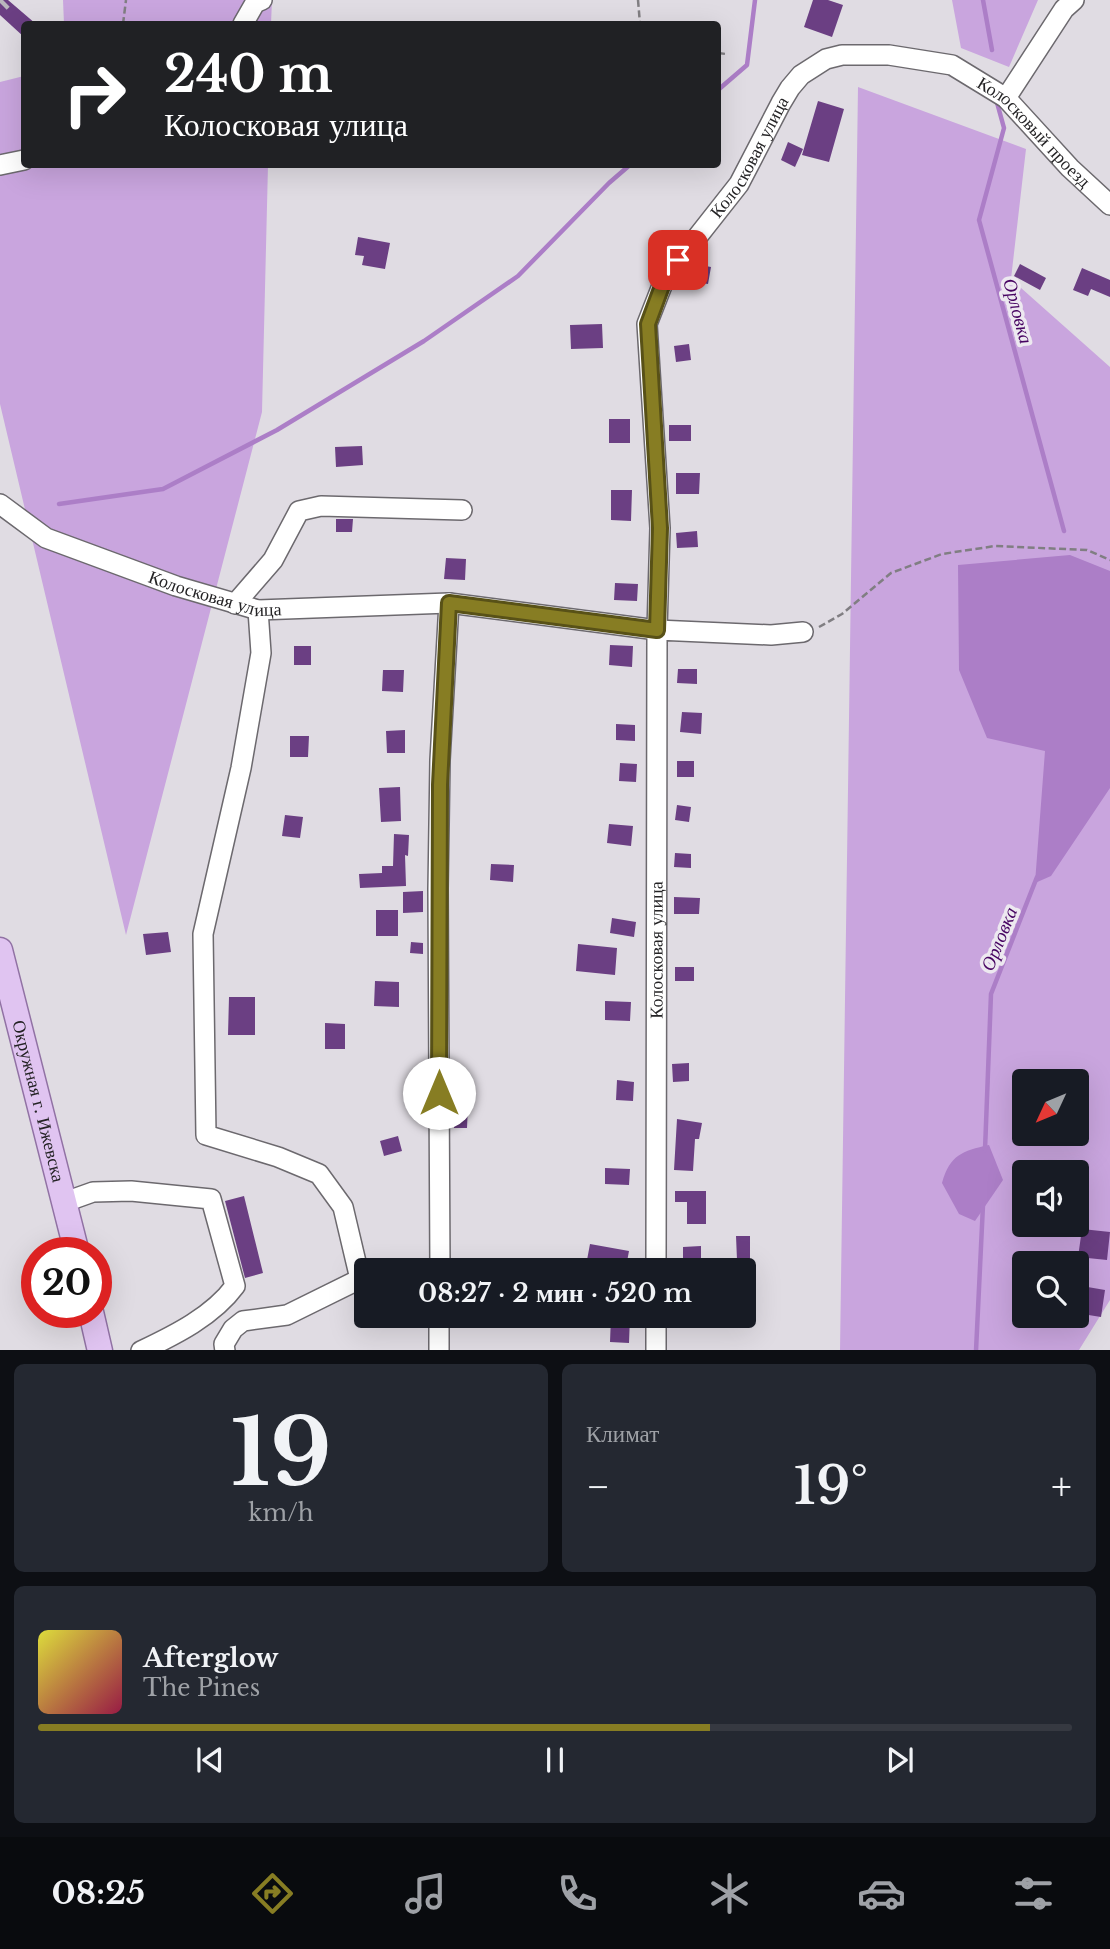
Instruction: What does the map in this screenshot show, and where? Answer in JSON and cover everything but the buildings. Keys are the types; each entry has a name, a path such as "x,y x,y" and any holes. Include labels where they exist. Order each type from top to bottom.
{"main road":[{"name":"Окружная г. Ижевска","path":"0,950 73,1237"},
{"path":"95,1328 100,1350"}],"street":[{"path":"1006,98 1064,9 1074,0"},
{"path":"245,21 258,1"},
{"name":"Колосковая улица","path":"656,1258 657,630 660,528 648,324 665,278 739,184 781,103 802,75 826,59 842,55 889,55 952,65"},
{"name":"Колосковый проезд","path":"952,65 1006,98 1070,168 1110,205"},
{"path":"0,165 21,161"},
{"name":"Колосковая улица","path":"0,504 46,538 176,586 258,610 449,603 657,630"},
{"path":"234,604 273,560 299,511 321,506 462,510"},
{"path":"440,1258 438,889 440,760 449,603"},
{"path":"258,610 261,653 241,768 203,934 206,1135 278,1157 320,1174 343,1207 357,1258"},
{"path":"657,630 771,635 803,632"},
{"path":"65,1202 93,1192 131,1191 211,1199 235,1286 224,1301 172,1336 141,1350"},
{"path":"225,1350 225,1344 233,1329 243,1321 287,1315 354,1283"},
{"path":"439,1328 439,1350"},
{"path":"656,1328 656,1350"}],"path":[{"path":"123,21 126,0"},
{"path":"638,0 640,21"},
{"path":"721,53 726,54"},
{"path":"803,632 818,628 842,614 891,573 942,554 995,546 1087,550 1110,560"}],"shaded area":[{"path":"63,0 272,0 271,21 64,21"},
{"path":"952,0 1038,0 1009,67 961,48"},
{"path":"21,77 21,168 268,168 262,412 126,935 0,404 0,82"},
{"path":"858,87 1026,149 1011,279 1110,367 1110,1300 1079,1350 840,1350"},
{"path":"1070,555 1110,571 1110,788 1051,876 1035,883 1045,751 987,738 959,670 958,565"},
{"path":"989,1145 1003,1180 975,1221 959,1214 942,1183 953,1160 964,1152"}],"waterway":[{"path":"721,87 747,65 755,0"},
{"name":"Орловка","path":"983,0 992,50"},
{"name":"Орловка","path":"996,99 1004,128 979,220 1064,531"},
{"path":"59,504 163,489 277,430 424,341 518,276 626,168"},
{"name":"Орловка","path":"985,1150 991,994 1037,877"},
{"name":"Орловка","path":"976,1350 983,1205"}],"tunnel":[{"path":"0,3 3,0"}],"route":[{"path":"439,1093 440,760 449,603 657,630 660,528 647,345 648,324 665,278 678,260"}]}
